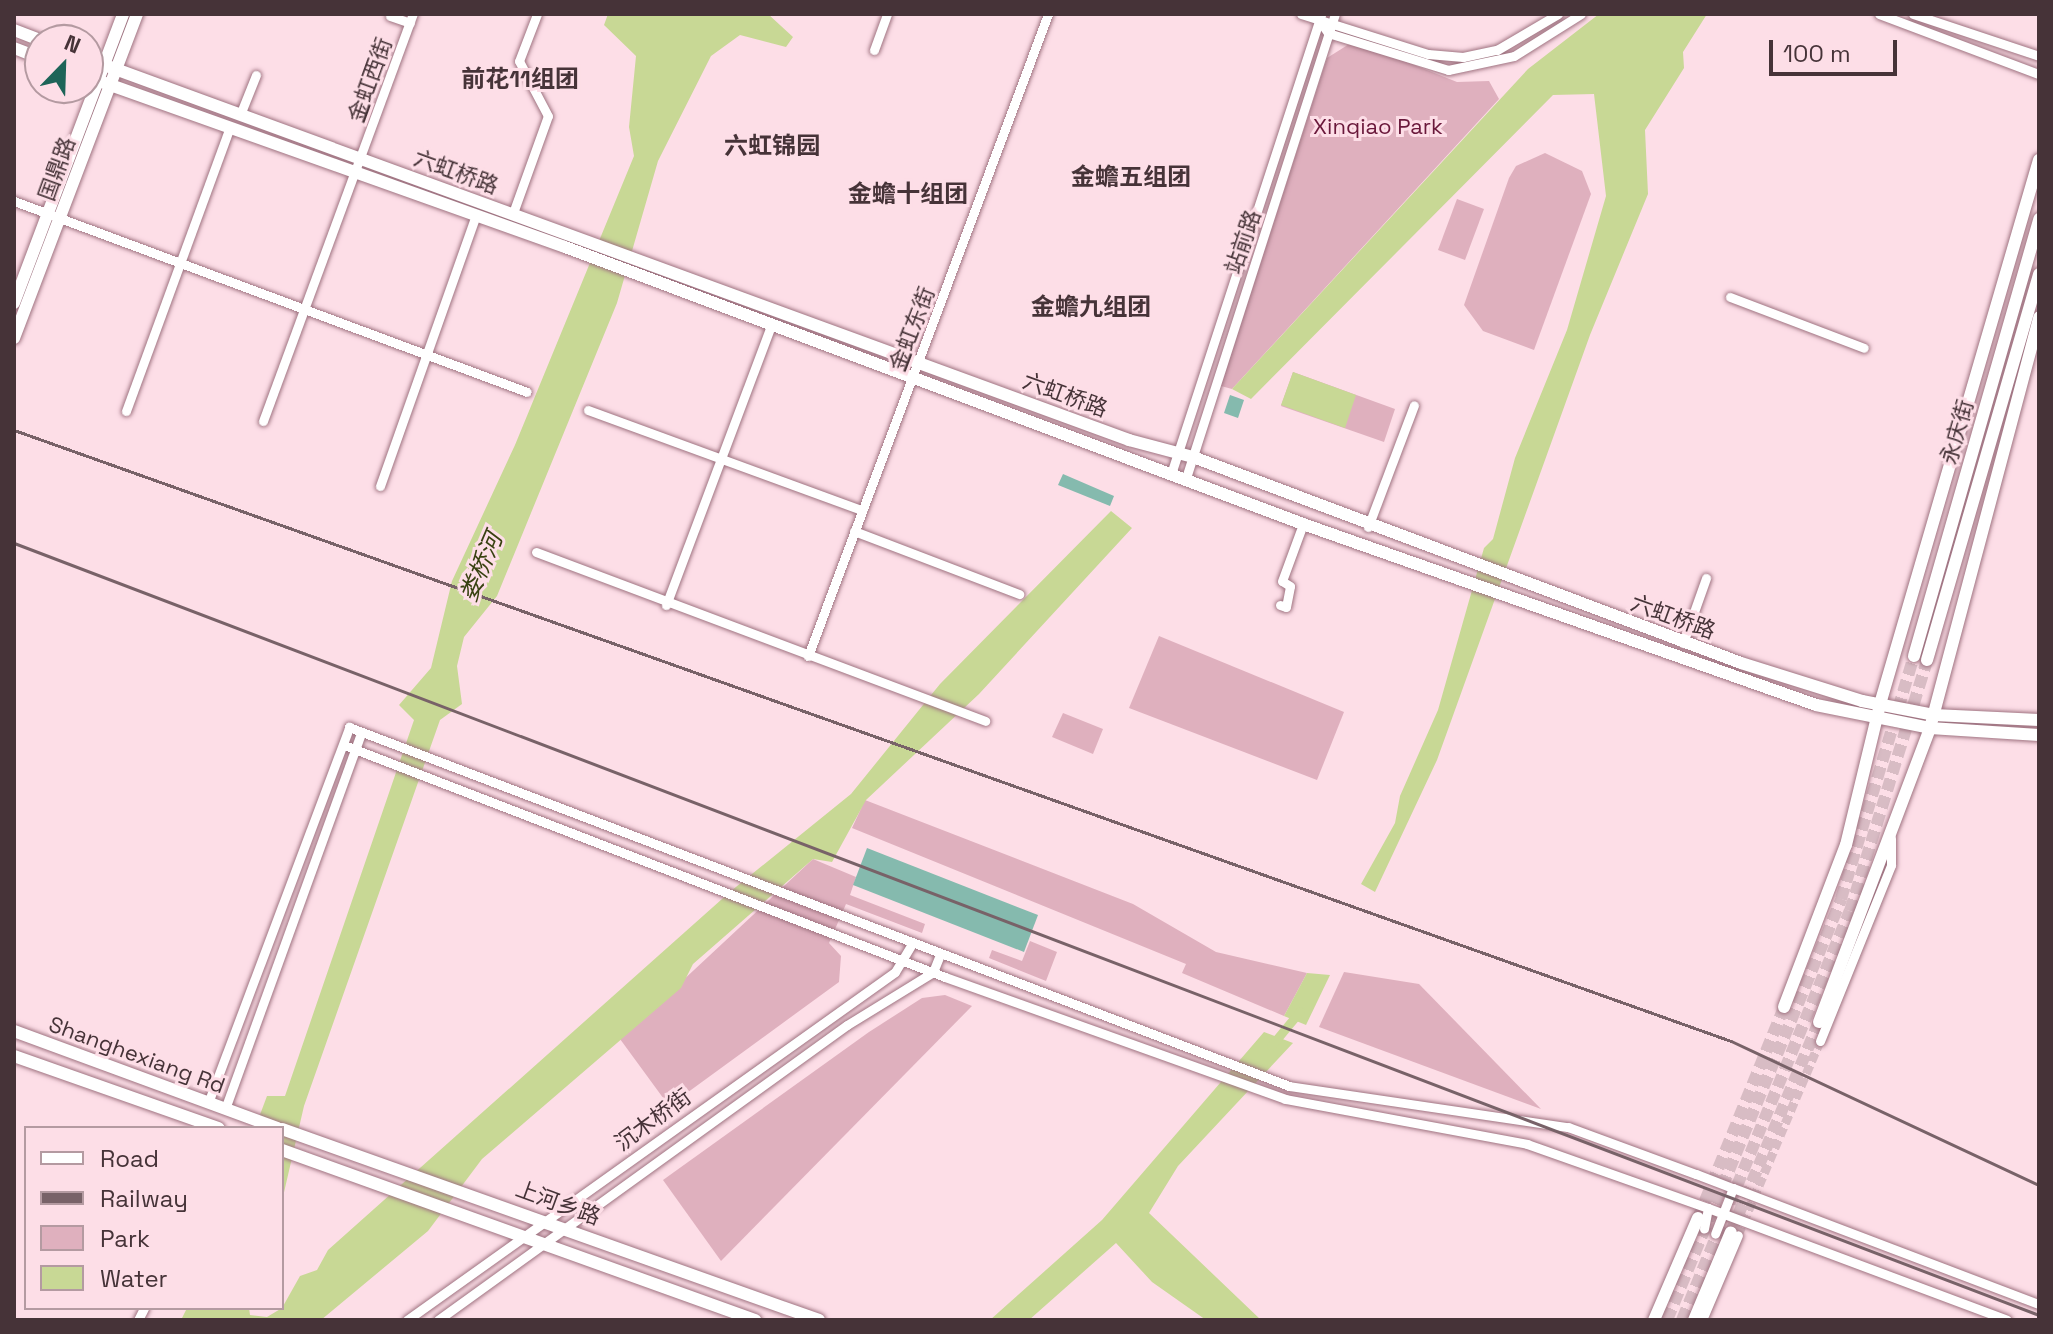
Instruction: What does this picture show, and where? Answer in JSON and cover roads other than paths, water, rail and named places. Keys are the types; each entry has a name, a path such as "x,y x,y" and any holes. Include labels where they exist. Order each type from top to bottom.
{"main road":[{"name":"国鼎路","path":"110,67 123,14"},
{"name":"国鼎路","path":"104,75 137,14"},
{"name":"六虹桥路","path":"104,65 919,360 1129,440 1193,457 1368,527 1683,643 1880,704 1934,715 2039,720"},
{"name":"六虹桥路","path":"104,83 772,323 1303,524 1816,705 1930,728 2039,735"},
{"name":"国鼎路","path":"14,303 90,104"},
{"name":"国鼎路","path":"14,338 61,218 93,104"},
{"path":"1784,1007 1846,845 1880,704 1955,458 2039,160"},
{"name":"永庆街","path":"2039,221 1920,658 2039,274"},
{"path":"1819,1022 1930,728 2039,317"},
{"path":"1955,458 1999,360"},
{"name":"Shanghexiang Rd","path":"14,1031 246,1117"},
{"name":"Shanghexiang Rd","path":"14,1056 213,1126"},
{"name":"上河乡路","path":"246,1117 272,1126"},
{"name":"上河乡路","path":"284,1130 401,1167 819,1320"},
{"name":"上河乡路","path":"284,1151 755,1320"},
{"path":"1654,1320 1701,1223"},
{"path":"1694,1320 1735,1233"}],"street":[{"path":"513,213 548,116 519,61 537,14"},
{"path":"874,50 887,14"},
{"name":"金虹东街","path":"808,656 1048,14"},
{"path":"1301,14 1334,17 1428,54 1463,57 1497,50 1558,14"},
{"path":"1320,17 1328,33 1423,66 1477,68 1514,56 1581,14"},
{"path":"1879,14 2039,74"},
{"path":"1913,14 2039,56"},
{"path":"390,16 412,19"},
{"name":"站前路","path":"1171,474 1320,17"},
{"name":"站前路","path":"1185,481 1334,17"},
{"name":"金虹西街","path":"263,421 412,19"},
{"path":"240,115 256,75"},
{"path":"126,411 229,129"},
{"path":"14,201 527,392"},
{"path":"380,486 475,217"},
{"path":"1730,297 1864,348"},
{"path":"666,605 772,323"},
{"path":"1368,527 1414,405"},
{"path":"588,410 862,510"},
{"path":"1280,605 1286,607 1290,586 1282,581 1303,524"},
{"path":"854,531 1019,594"},
{"path":"536,552 666,605 985,721"},
{"path":"1683,643 1706,578"},
{"path":"208,1103 349,727 1289,1086 1568,1127 2039,1304"},
{"path":"225,1109 361,733"},
{"path":"344,745 933,972 1285,1099 1527,1144 1723,1211 2007,1320"},
{"path":"1820,1041 1891,865 1892,831"},
{"path":"905,961 912,944"},
{"path":"933,972 940,955"},
{"name":"沉木桥街","path":"407,1320 905,961"},
{"name":"沉木桥街","path":"438,1320 847,1025 933,972"},
{"path":"1715,1234 1733,1188"},
{"path":"1701,1223 1708,1208"},
{"path":"1702,1320 1735,1233"}],"water":[{"name":"娄桥河","path":"608,14 768,14 793,37 786,47 740,35 711,56 658,161 617,303 497,596 464,637 457,666 462,704 440,720 304,1106 284,1192 284,1126 256,1126 267,1096 285,1096 414,720 399,705 431,668 452,581 515,445 634,156 629,127 636,56 604,25"},
{"path":"1599,14 1707,14 1683,52 1684,68 1645,130 1648,194 1590,335 1437,760 1375,892 1361,884 1395,823 1400,796 1438,710 1484,548 1493,539 1515,458 1567,330 1606,196 1594,94 1553,95 1251,399 1232,389 1528,69"},
{"path":"1293,372 1356,395 1345,428 1281,405"},
{"path":"1111,511 1132,528 979,694 866,800 832,862 813,859 693,964 681,988 482,1159 428,1231 321,1320 181,1320 186,1310 249,1310 250,1315 267,1317 284,1310 300,1276 317,1270 328,1250 731,891 851,794 940,684"},
{"path":"1307,973 1330,975 1306,1025 1284,1016"},
{"path":"1264,1032 1293,1043 1178,1166 1149,1213 1261,1320 1206,1320 1152,1282 1116,1243 1029,1320 990,1320 1102,1220"}],"waterway":[{"path":"1271,1046 1300,1011"}],"tunnel":[{"path":"1667,1320 1841,899 1914,656"},
{"path":"1682,1320 1850,911 1927,660"},
{"path":"1698,1218 1784,1007"},
{"path":"1731,1232 1819,1022"},
{"path":"1738,1235 1820,1041"}],"railway":[{"path":"14,430 1731,1041 2039,1185"},
{"path":"14,543 2039,1315"}],"district":[{"name":"前花11组团","path":"520,79"},
{"name":"六虹锦园","path":"772,146"},
{"name":"金蟾五组团","path":"1131,177"},
{"name":"金蟾十组团","path":"908,194"},
{"name":"金蟾九组团","path":"1091,307"}],"park label":[{"name":"Xinqiao Park","path":"1378,127"}]}
